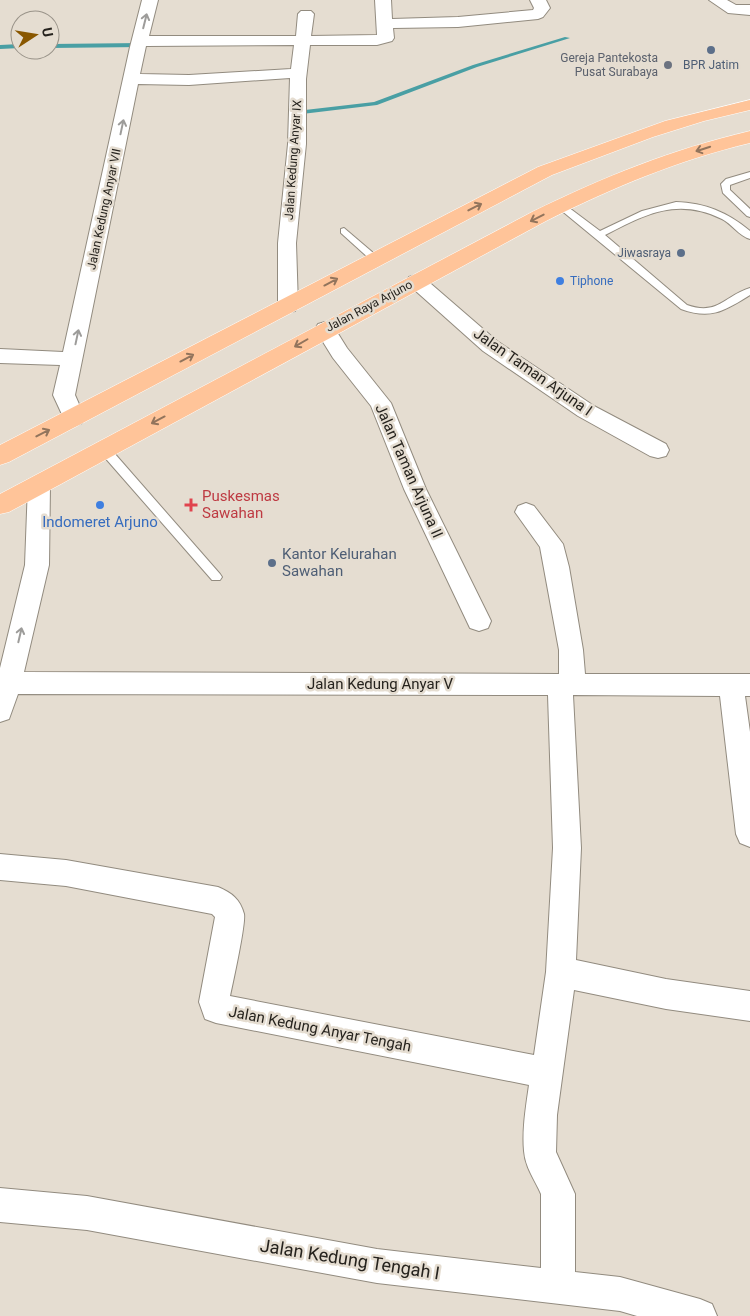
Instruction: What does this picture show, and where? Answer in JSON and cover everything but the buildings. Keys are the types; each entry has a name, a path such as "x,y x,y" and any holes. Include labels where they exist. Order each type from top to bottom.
{"highway":[{"path":"0,456 545,171 630,137 721,110 750,105"},
{"name":"Jalan Raya Arjuno","path":"0,505 325,329 618,177 727,142 750,137"}],"street":[{"name":"Jalan Kedung Anyar VII","path":"74,418 64,395 150,0"},
{"path":"139,44 384,39 386,38 383,0"},
{"path":"385,24 458,22 538,14 542,8 538,0"},
{"path":"717,0 733,10 750,10"},
{"name":"Jalan Kedung Anyar IX","path":"288,306 287,243 297,144 299,73 306,14"},
{"path":"132,79 190,80 299,73"},
{"name":"Jalan Taman Arjuna I","path":"416,281 490,346 586,411 658,450"},
{"name":"Jalan Taman Arjuna II","path":"325,329 340,353 380,403 415,490 479,621"},
{"path":"0,356 73,359"},
{"path":"0,711 9,683 37,565 38,485"},
{"path":"526,512 551,544 557,567 570,642 566,684 567,848 560,972 541,1116 540,1152 547,1173 554,1182 558,1194 558,1286"},
{"name":"Jalan Kedung Anyar V","path":"9,683 741,685"},
{"path":"741,685 750,834"},
{"name":"Jalan Kedung Anyar Tengah","path":"0,867 66,873 218,900 226,907 230,916 214,1002 216,1008 547,1074"},
{"path":"560,972 666,994 750,1006"},
{"name":"Jalan Kedung Tengah I","path":"0,1204 87,1213 377,1266 620,1294 700,1316"}],"lane":[{"path":"750,175 725,184 726,191 750,214"},
{"path":"726,217 736,200"},
{"path":"599,235 640,214 674,204 705,208 726,217 750,236"},
{"path":"561,206 599,235 684,307 706,314 750,291"},
{"path":"344,231 375,259"},
{"path":"104,450 216,577"}],"waterway":[{"path":"302,106 302,112 375,104 475,66 567,38"},
{"path":"60,46 142,45"},
{"path":"0,47 10,46"}],"place":[{"name":"BPR Jatim","path":"711,50"},
{"name":"Gereja Pantekosta Pusat Surabaya","path":"668,65"},
{"name":"Jiwasraya","path":"681,253"},
{"name":"Tiphone","path":"560,281"},
{"name":"Indomeret Arjuno","path":"100,505"},
{"name":"Puskesmas Sawahan","path":"191,505"},
{"name":"Kantor Kelurahan Sawahan","path":"272,563"}]}
